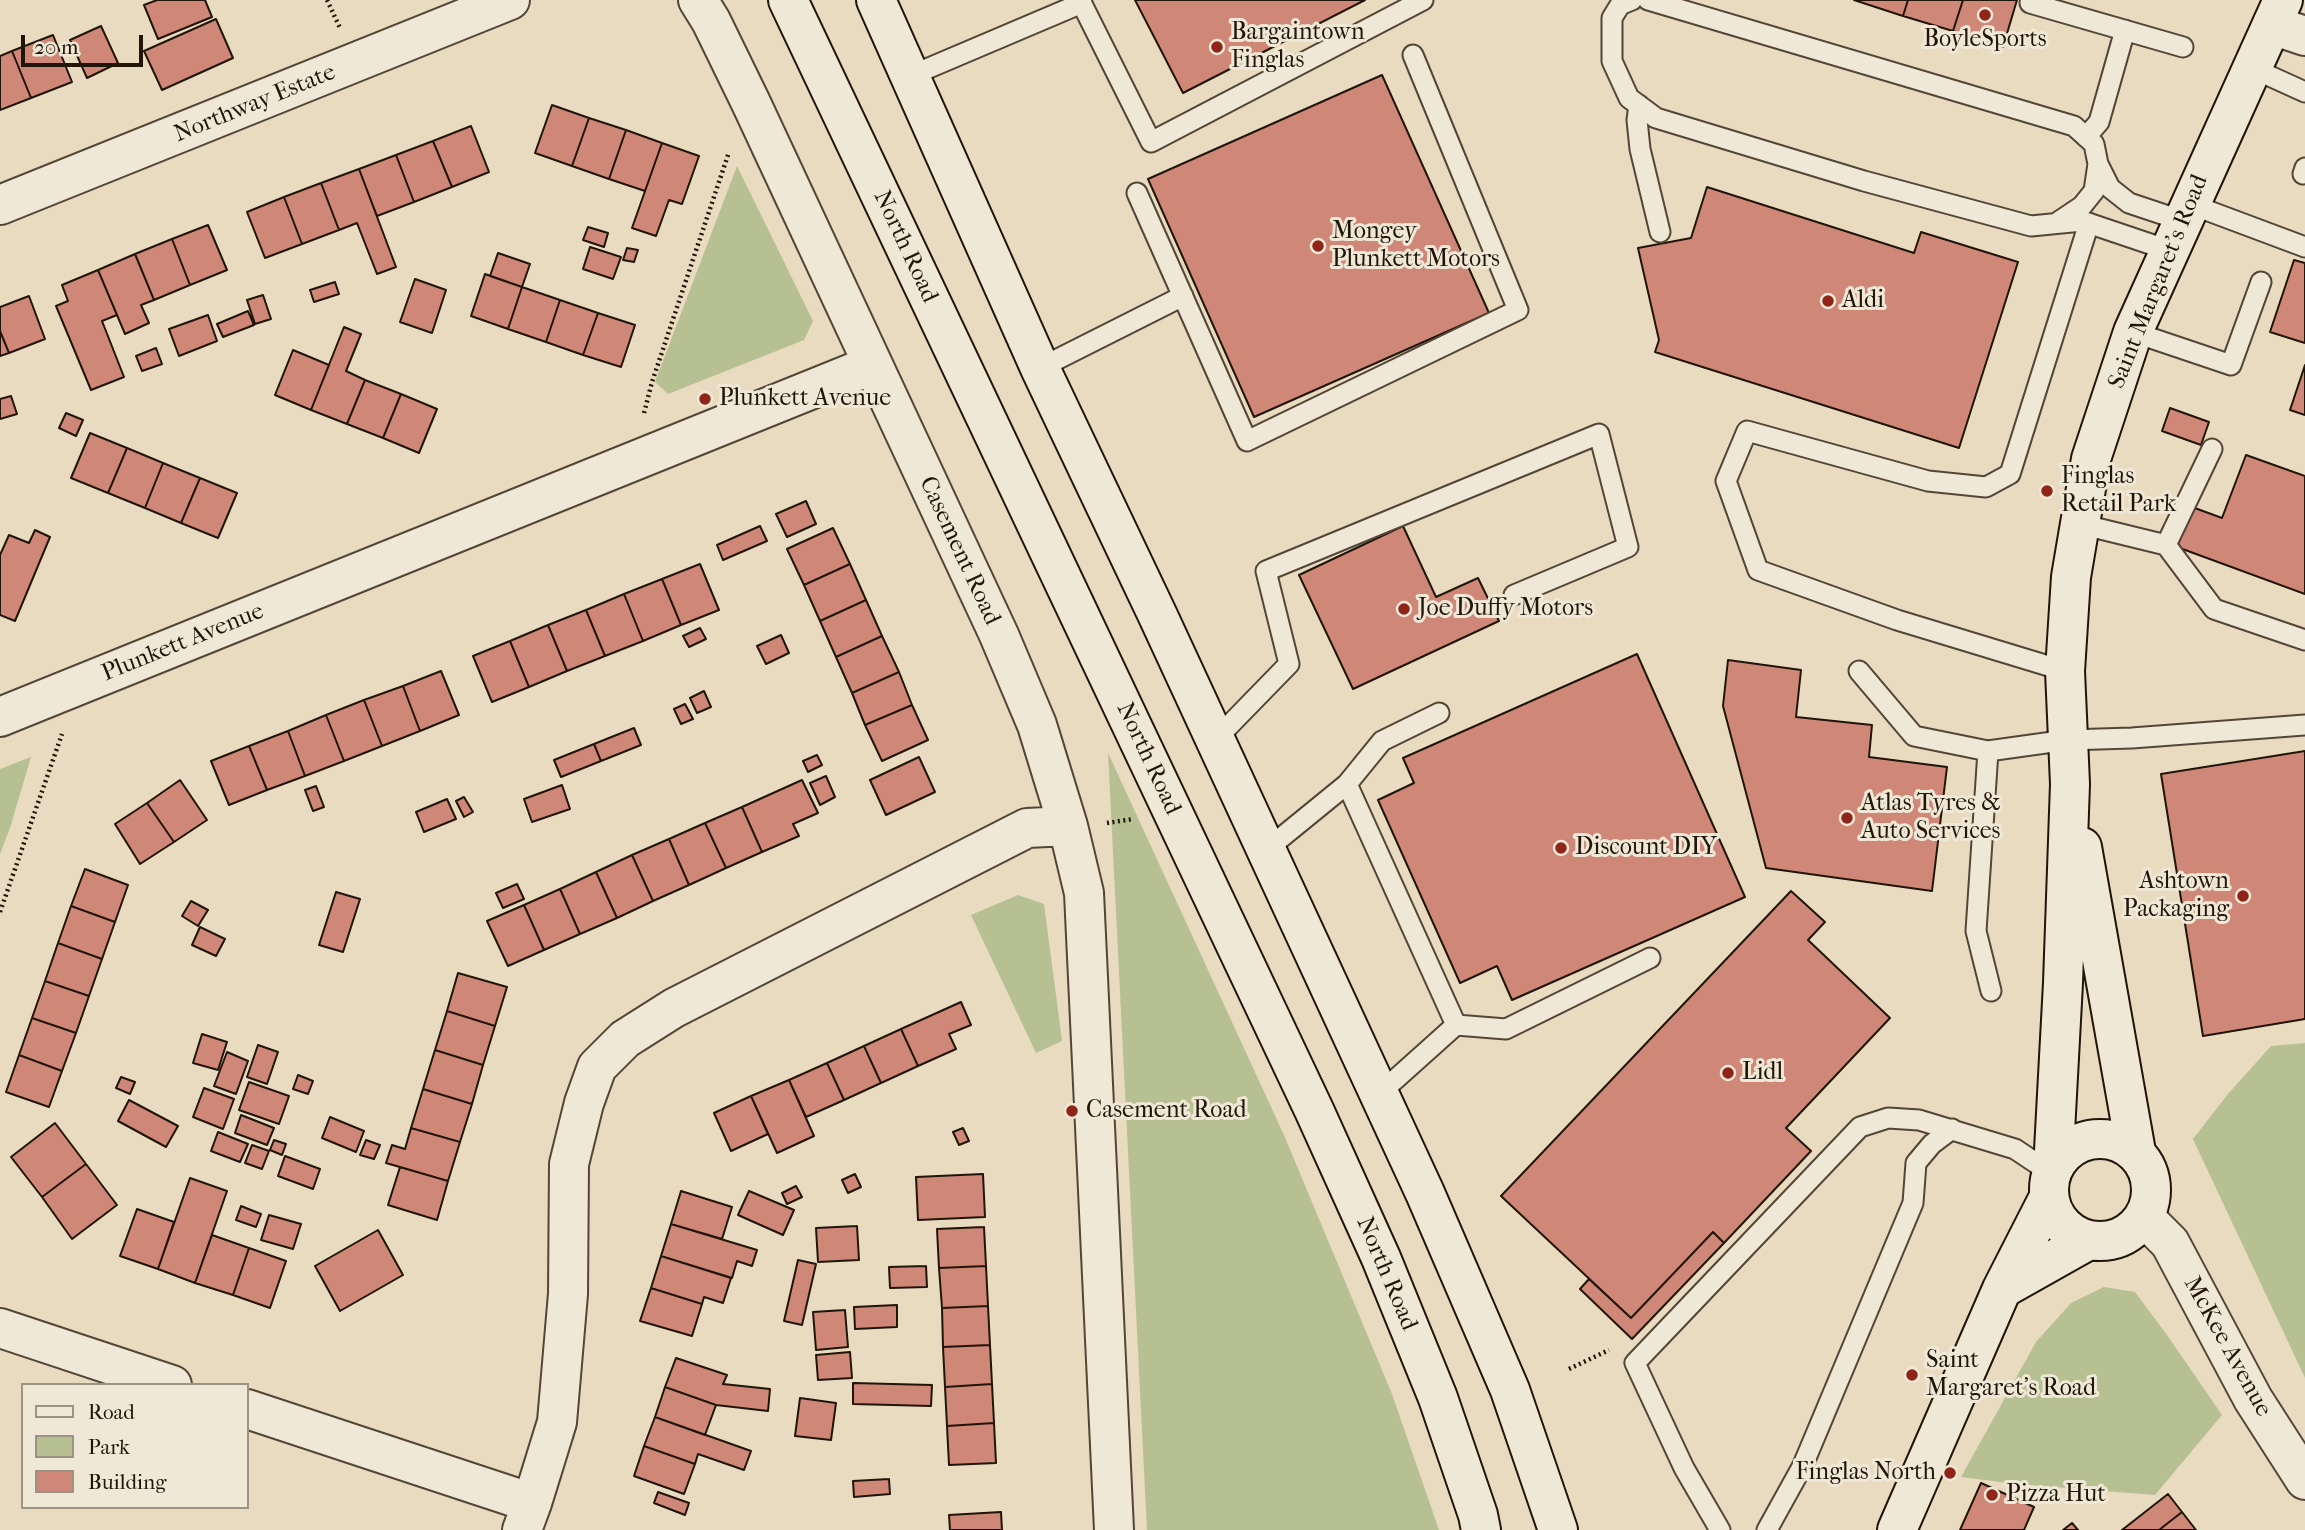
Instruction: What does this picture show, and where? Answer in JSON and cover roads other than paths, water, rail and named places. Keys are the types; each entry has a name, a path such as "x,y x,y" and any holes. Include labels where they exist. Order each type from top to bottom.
{"main road":[{"name":"Northway Estate","path":"0,205 510,0"},
{"name":"Casement Road","path":"698,0 751,103 999,635 1037,725 1068,826 1084,893 1114,1530"},
{"name":"North Road","path":"788,0 1169,803 1381,1258 1437,1398 1481,1530"},
{"path":"876,0 1040,368 1425,1193 1510,1390 1558,1530"},
{"name":"Saint Margaret's Road","path":"1899,1530 2051,1180 2063,983 2070,784 2065,671 2071,577 2091,459 2133,332 2252,68 2287,20"},
{"name":"Plunkett Avenue","path":"0,717 872,365"},
{"name":"Saint Margaret's Road","path":"2070,784 2136,1152"},
{"path":"248,1409 527,1516 557,1422 568,1294 569,1164 584,1103 597,1067 625,1039 686,1002 1027,828 1068,826"},
{"path":"2097,1138 2111,1139 2136,1152 2146,1166 2152,1183 2151,1201 2144,1217 2134,1229 2105,1241 2088,1240 2073,1234 2053,1212 2051,1180 2060,1157 2070,1147 2097,1138"},
{"name":"McKee Avenue","path":"2144,1217 2170,1243 2253,1399 2305,1479"},
{"path":"2002,1289 2088,1240"},
{"path":"0,1328 166,1383"}],"lane":[{"path":"910,76 1081,2 1151,142 1423,0"},
{"path":"1648,0 2074,126 2094,144 2098,164 2110,188 2129,203 2181,225"},
{"path":"1623,2 1612,18 1612,61 1629,98 1656,118 1864,181 2031,226 2082,221 2181,225 2305,247"},
{"path":"2030,2 2183,47"},
{"path":"2086,137 2099,122 2124,30"},
{"path":"1136,193 1247,441 1518,310 1413,55"},
{"path":"2252,68 2305,92"},
{"path":"1639,105 1637,120 1640,149 1660,232"},
{"path":"2054,224 2082,206 2094,191 2098,164"},
{"path":"2065,671 1897,620 1758,570 1726,481 1747,431 1928,481 1986,487 2010,474 2088,223"},
{"path":"2133,332 2231,365 2261,282"},
{"path":"1040,368 1183,296"},
{"path":"1215,740 1289,664 1266,571 1599,434 1628,547 1514,595"},
{"path":"2166,545 2212,449"},
{"path":"2080,524 2166,545 2214,609 2305,640"},
{"path":"1859,671 1914,736 1988,751 2067,740 2305,725"},
{"path":"1266,850 1347,784 1382,741 1439,713"},
{"path":"1988,751 1976,931 1991,991"},
{"path":"1347,784 1456,1025"},
{"path":"1379,1094 1456,1025 1506,1029 1650,958"},
{"path":"1720,1530 1684,1468 1635,1363 1860,1127 1888,1118 1919,1120 1952,1129 2015,1149 2051,1180"},
{"path":"1767,1530 1803,1465 1910,1211 1916,1163 1932,1144 1952,1129"}],"place":[{"name":"BoyleSports","path":"1985,15"},
{"name":"Bargaintown Finglas","path":"1217,47"},
{"name":"Mongey Plunkett Motors","path":"1318,246"},
{"name":"Aldi","path":"1828,301"},
{"name":"Plunkett Avenue","path":"705,399"},
{"name":"Finglas Retail Park","path":"2047,491"},
{"name":"Joe Duffy Motors","path":"1404,609"},
{"name":"Atlas Tyres & Auto Services","path":"1847,818"},
{"name":"Discount DIY","path":"1561,848"},
{"name":"Ashtown Packaging","path":"2243,896"},
{"name":"Lidl","path":"1728,1073"},
{"name":"Casement Road","path":"1072,1111"},
{"name":"Saint Margaret's Road","path":"1912,1375"},
{"name":"Finglas North","path":"1950,1473"},
{"name":"Pizza Hut","path":"1992,1495"}]}
